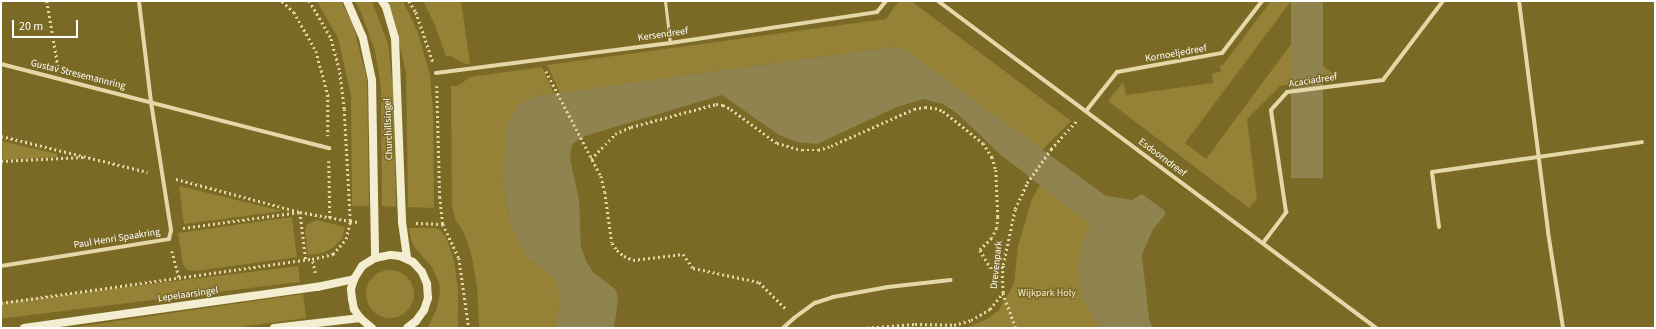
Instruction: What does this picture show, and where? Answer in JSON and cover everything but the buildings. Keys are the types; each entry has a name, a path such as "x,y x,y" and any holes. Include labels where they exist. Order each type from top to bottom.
{"street":[{"name":"Paul Henri Spaakring","path":"1,266 169,239 171,230 151,102 138,1"},
{"name":"Churchillsingel","path":"347,1 363,38 372,80 375,258"},
{"name":"Churchillsingel","path":"382,1 386,8 395,38 402,222 407,259"},
{"name":"Kersendreef","path":"436,73 670,43 877,12 886,1"},
{"name":"Esdoorndreef","path":"938,1 1376,328"},
{"name":"Kornoeljedreef","path":"1086,111 1117,72 1222,53 1262,1"},
{"name":"Acaciadreef","path":"1263,243 1286,212 1271,110 1287,92 1383,80 1443,1"},
{"path":"1519,1 1540,158 1548,232 1563,328"},
{"name":"Gustav Stresemannring","path":"1,64 151,102"},
{"path":"151,102 329,148"},
{"path":"1438,227 1432,172 1540,158 1642,142"},
{"path":"372,328 360,318 352,299 351,289 354,279 362,266 375,258 391,255 407,259 422,272 428,291 424,310 410,327"},
{"name":"Lepelaarsingel","path":"24,328 311,288 354,279"},
{"path":"783,328 815,303 833,297 888,287 951,280"},
{"path":"274,328 322,321 360,318"}],"lane":[{"path":"665,1 670,43"}],"path":[{"path":"47,1 60,79"},
{"path":"282,1 294,12 316,51 328,95 330,219"},
{"path":"309,1 330,37 339,70 344,109 350,221"},
{"path":"409,1 416,12 436,73 440,197 443,224"},
{"path":"553,85 601,176 605,192 612,243 617,250 633,260 682,254 693,268 759,282 794,318"},
{"path":"591,159 616,134 631,126 716,104 723,105 731,109 777,143 802,150 818,150 831,146 914,109 925,107 935,108 943,111 983,143 992,158 996,170 997,228 992,238 980,250 991,268 1003,268"},
{"name":"Drevenpark","path":"862,328 915,324 954,325 971,320 990,309 1003,293 1003,268 1015,209 1027,182 1051,149 1086,111"},
{"path":"1,161 87,157"},
{"path":"171,230 300,212 306,260"},
{"path":"169,239 179,278"},
{"name":"Lepelaarsingel","path":"1,303 312,259"},
{"path":"1003,293 1016,328"}],"green space":[{"path":"317,1 341,1 353,24 367,80 369,206 352,206 351,95 338,38"},
{"path":"355,1 372,1 388,44 393,88 396,207 382,206 381,87 375,51 361,12"},
{"path":"384,1 403,1 418,33 430,75 433,112 434,208 408,207 406,72 395,26"},
{"path":"423,1 461,1 470,64 465,64 451,56 446,56 434,23"},
{"path":"899,1 911,1 1071,121 1042,150 893,47 560,93 547,65 886,19"},
{"path":"1271,1 1291,1 1185,143 1206,159 1291,44 1338,77 1280,86 1247,119 1257,199 1249,208 1108,101 1123,82 1126,95 1213,83 1212,73 1221,72 1220,65 1223,65"},
{"path":"542,67 554,94 536,96 503,179 510,223 527,257 554,278 561,296 558,316 554,328 479,328 477,286 471,253 464,233 455,219 452,205 451,86 458,86 470,77"},
{"path":"1,141 57,154 57,157 1,160"},
{"name":"Wijkpark Holy","path":"1040,185 1094,227 1082,297 1100,328 966,328 987,319 999,310 1014,284 1018,246 1032,199"},
{"path":"179,186 282,211 184,224"},
{"path":"292,217 297,257 195,271 187,270 183,264 178,233"},
{"path":"316,220 345,227 342,238 333,248 322,253 308,255 305,231 307,225"},
{"path":"409,228 435,228 440,230 447,239 454,261 458,289 458,328 428,328 437,308 440,292 439,283 432,267 415,248 411,240"},
{"path":"298,266 300,282 2,318 1,302"},
{"path":"385,270 395,270 407,277 414,289 414,299 407,311 395,318 385,318 377,314 370,307 366,299 366,289 370,281 377,274"},
{"path":"303,294 306,318 234,328 69,328"}],"shaded area":[{"path":"1291,1 1323,1 1323,178 1291,178"},
{"path":"893,47 905,49 1106,196 1132,200 1142,194 1165,211 1165,215 1153,229 1142,255 1149,319 1153,328 1100,328 1082,297 1077,266 1087,230 1093,227 1000,154 959,115 943,104 923,99 897,107 817,144 797,142 779,135 722,95 585,136 572,144 570,159 579,200 581,247 587,263 594,273 615,289 618,297 617,308 614,328 554,328 558,316 561,296 554,278 527,257 510,223 503,179 507,124 519,105 536,96"}]}
